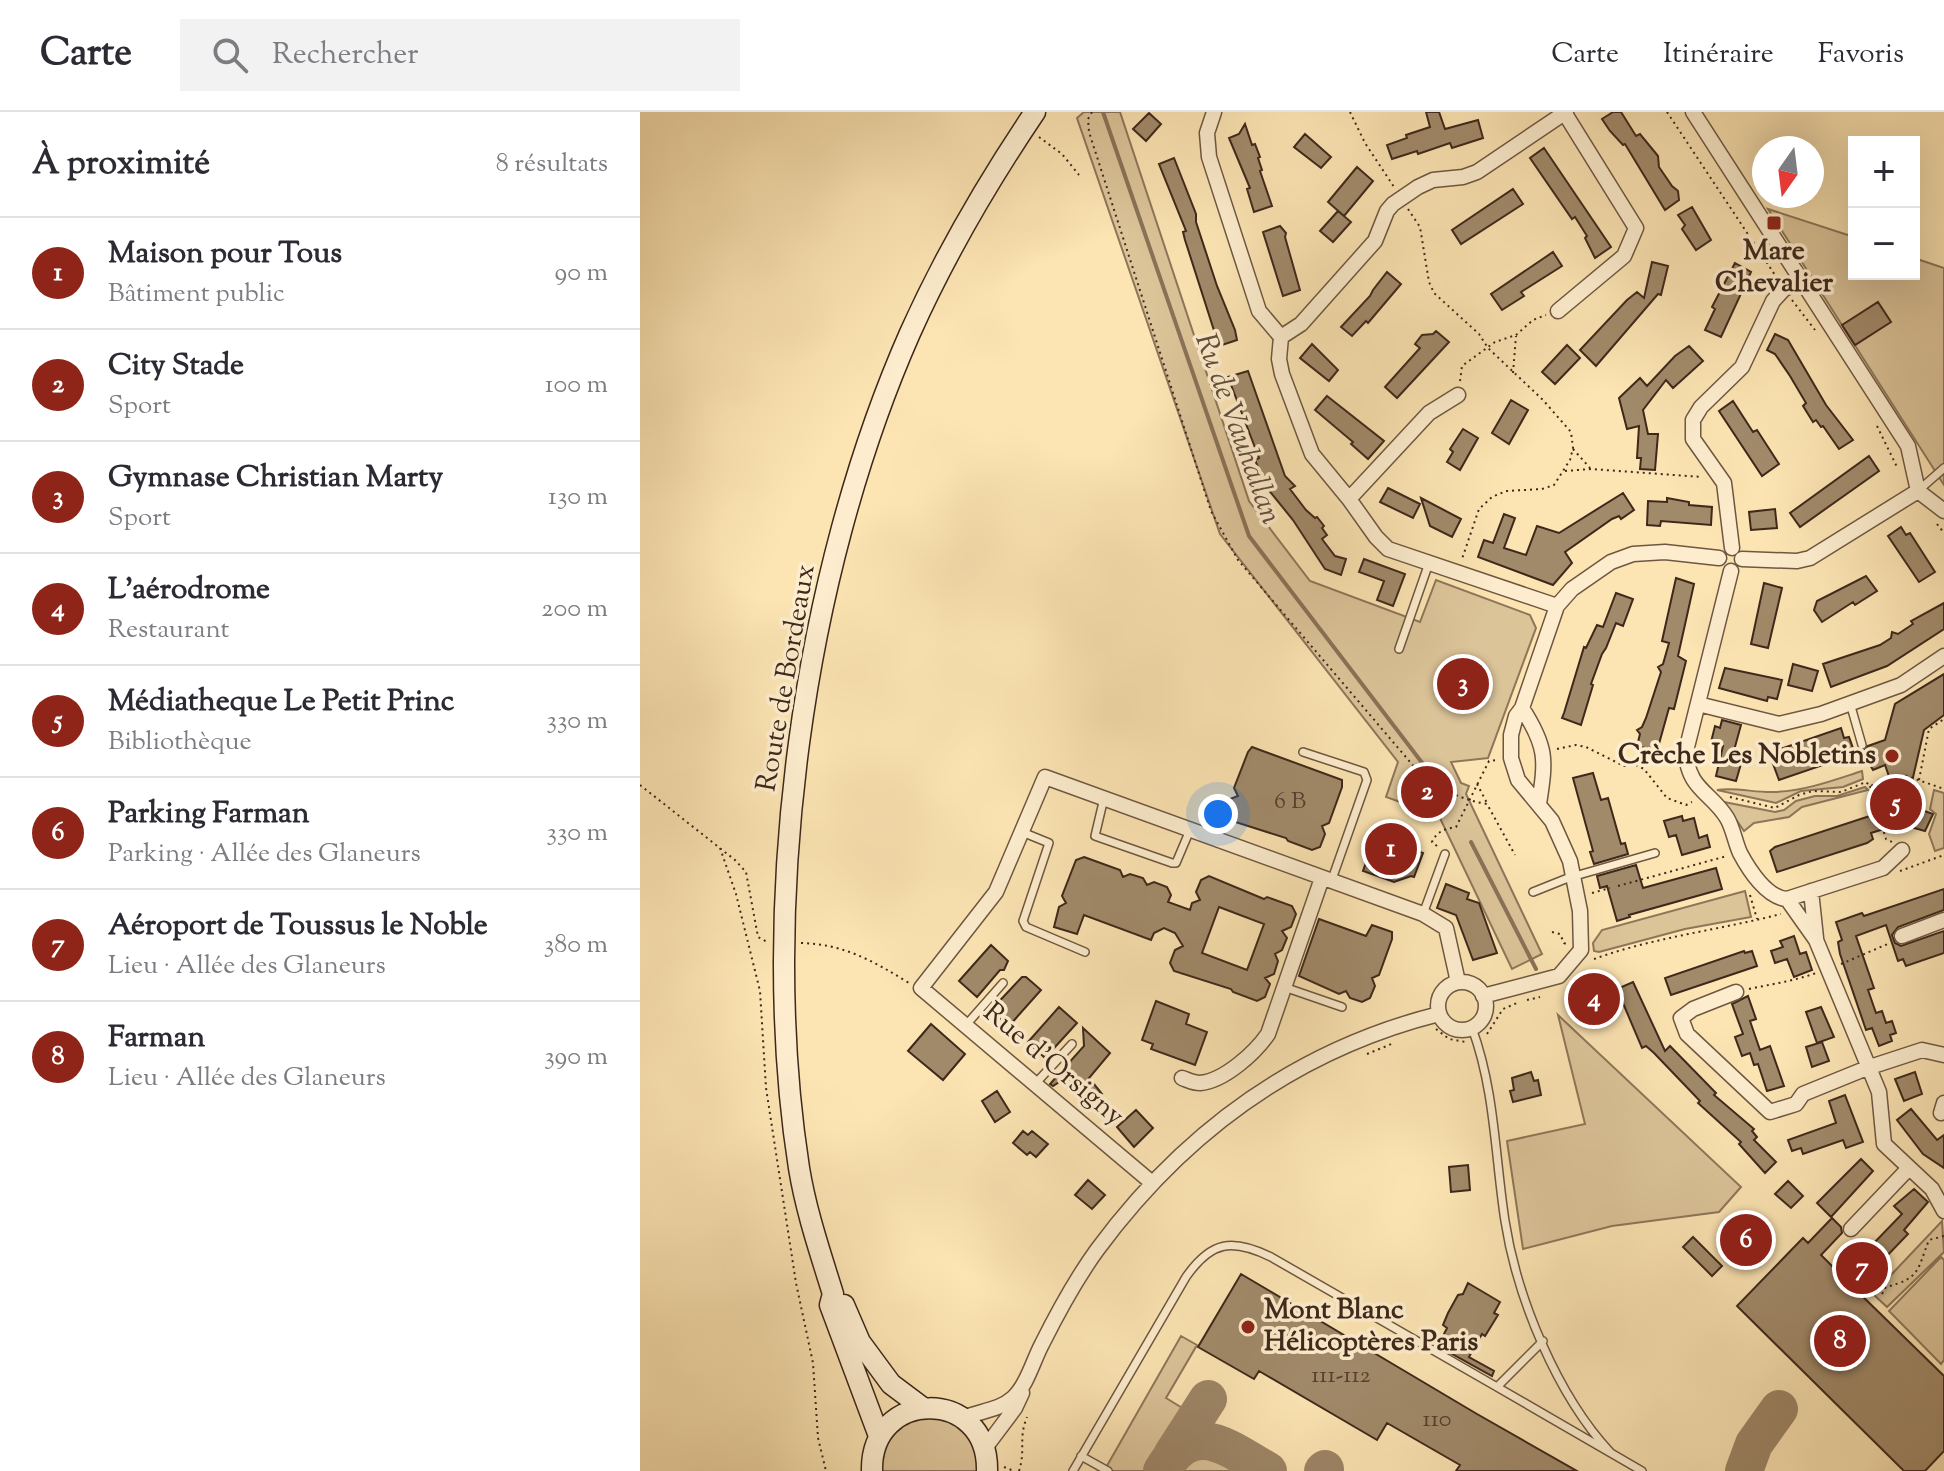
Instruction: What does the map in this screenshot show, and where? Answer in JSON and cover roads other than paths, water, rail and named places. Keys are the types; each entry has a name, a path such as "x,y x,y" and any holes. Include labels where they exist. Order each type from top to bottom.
{"main road":[{"name":"Route de Bordeaux","path":"879,1436 830,1305 833,1294 809,1216 800,1170 785,1027 785,917 794,787 808,682 831,574 860,467 899,359 948,252 993,174 1030,119"},
{"name":"Route de Bordeaux","path":"833,1294 841,1298 860,1342 891,1384 923,1408"},
{"path":"872,1471 873,1452 879,1436 898,1417 923,1408 937,1408 963,1418 977,1431 985,1448 987,1471"}],"street":[{"path":"1214,112 1207,133 1209,157 1259,311 1281,337 1279,359 1282,374 1312,454 1388,549 1557,606"},
{"path":"1281,337 1301,324 1375,241 1387,211 1401,199 1433,180 1463,177 1477,172 1565,112 1636,228 1624,256 1558,311"},
{"path":"1693,112 1908,446 1918,491 1944,511"},
{"path":"1731,571 1740,566 1724,483 1693,439 1693,420 1701,407 1742,367 1773,301 1784,289 1801,281"},
{"path":"1349,499 1429,413 1458,395"},
{"path":"1719,558 1725,550 1797,561 1810,558 1918,491"},
{"path":"1483,996 1559,976 1581,950 1574,876 1552,821 1518,780 1511,758 1511,735 1516,716 1522,708 1557,606 1572,589 1611,562 1633,554 1665,552 1719,558"},
{"path":"1719,558 1721,565 1731,571"},
{"path":"1731,571 1686,751 1686,762 1703,794 1728,819 1740,852 1770,893 1791,905 1816,940 1879,1092 1884,1144 1932,1189 1944,1211"},
{"path":"1698,704 1779,724 1844,706 1901,685 1944,656"},
{"path":"1522,708 1544,752 1545,769 1539,804"},
{"path":"1022,832 1045,777 1423,914 1446,928 1458,982"},
{"name":"Rue d'Orsigny","path":"1022,832 996,892 921,988 1151,1182"},
{"path":"1791,905 1811,891 1883,868 1902,850"},
{"path":"1182,1078 1196,1084 1210,1081 1254,1053 1268,1034 1326,880"},
{"path":"1811,891 1816,940"},
{"path":"1902,936 1944,920"},
{"path":"1458,982 1474,986 1483,996 1486,1011 1472,1028 1456,1030 1448,1027 1439,1014 1442,992 1458,982"},
{"path":"1736,992 1693,1009 1681,1018 1687,1034 1770,1112 1796,1104 1803,1094 1867,1068 1922,1050 1944,1055"},
{"path":"963,1418 997,1408 1014,1397 1096,1251 1151,1182 1222,1120 1283,1077 1344,1044 1439,1014"},
{"path":"1851,1229 1908,1169"},
{"path":"985,1448 1015,1408 1032,1366"}],"lane":[{"path":"1918,491 1944,468"},
{"path":"1399,649 1429,563"},
{"path":"1844,706 1862,745"},
{"path":"1303,752 1364,772 1367,780 1326,880"},
{"path":"1104,798 1095,836 1176,863 1190,830"},
{"path":"1022,832 1049,843 1023,921 1026,927 1085,952"},
{"path":"1533,892 1574,876 1655,853"},
{"path":"1423,914 1445,854"},
{"path":"966,1025 1003,983"},
{"path":"1284,987 1342,1007"},
{"path":"1472,1028 1495,1133 1512,1264 1526,1306 1572,1403 1610,1452"},
{"path":"1035,1084 1072,1044"},
{"path":"1073,1471 1193,1268 1212,1250 1239,1244 1271,1257 1642,1471"},
{"path":"1497,1387 1543,1341"},
{"path":"1081,1456 1108,1471"}],"waterway":[{"name":"Ru de Vauhallan","path":"1103,112 1249,536 1423,764"},
{"name":"Ru de Vauhallan","path":"1471,842 1536,969"}],"place":[{"name":"Mare Chevalier","path":"1774,223"},
{"name":"Gymnase Christian Marty","path":"1463,684"},
{"name":"Crèche Les Nobletins","path":"1892,756"},
{"name":"City Stade","path":"1427,792"},
{"name":"Médiatheque Le Petit Princ","path":"1896,804"},
{"name":"Maison pour Tous","path":"1391,849"},
{"name":"L'aérodrome","path":"1594,999"},
{"name":"Parking Farman","path":"1746,1240"},
{"name":"Aéroport de Toussus le Noble","path":"1862,1268"},
{"name":"Mont Blanc Hélicoptères Paris","path":"1248,1327"},
{"name":"Farman","path":"1840,1341"}]}
